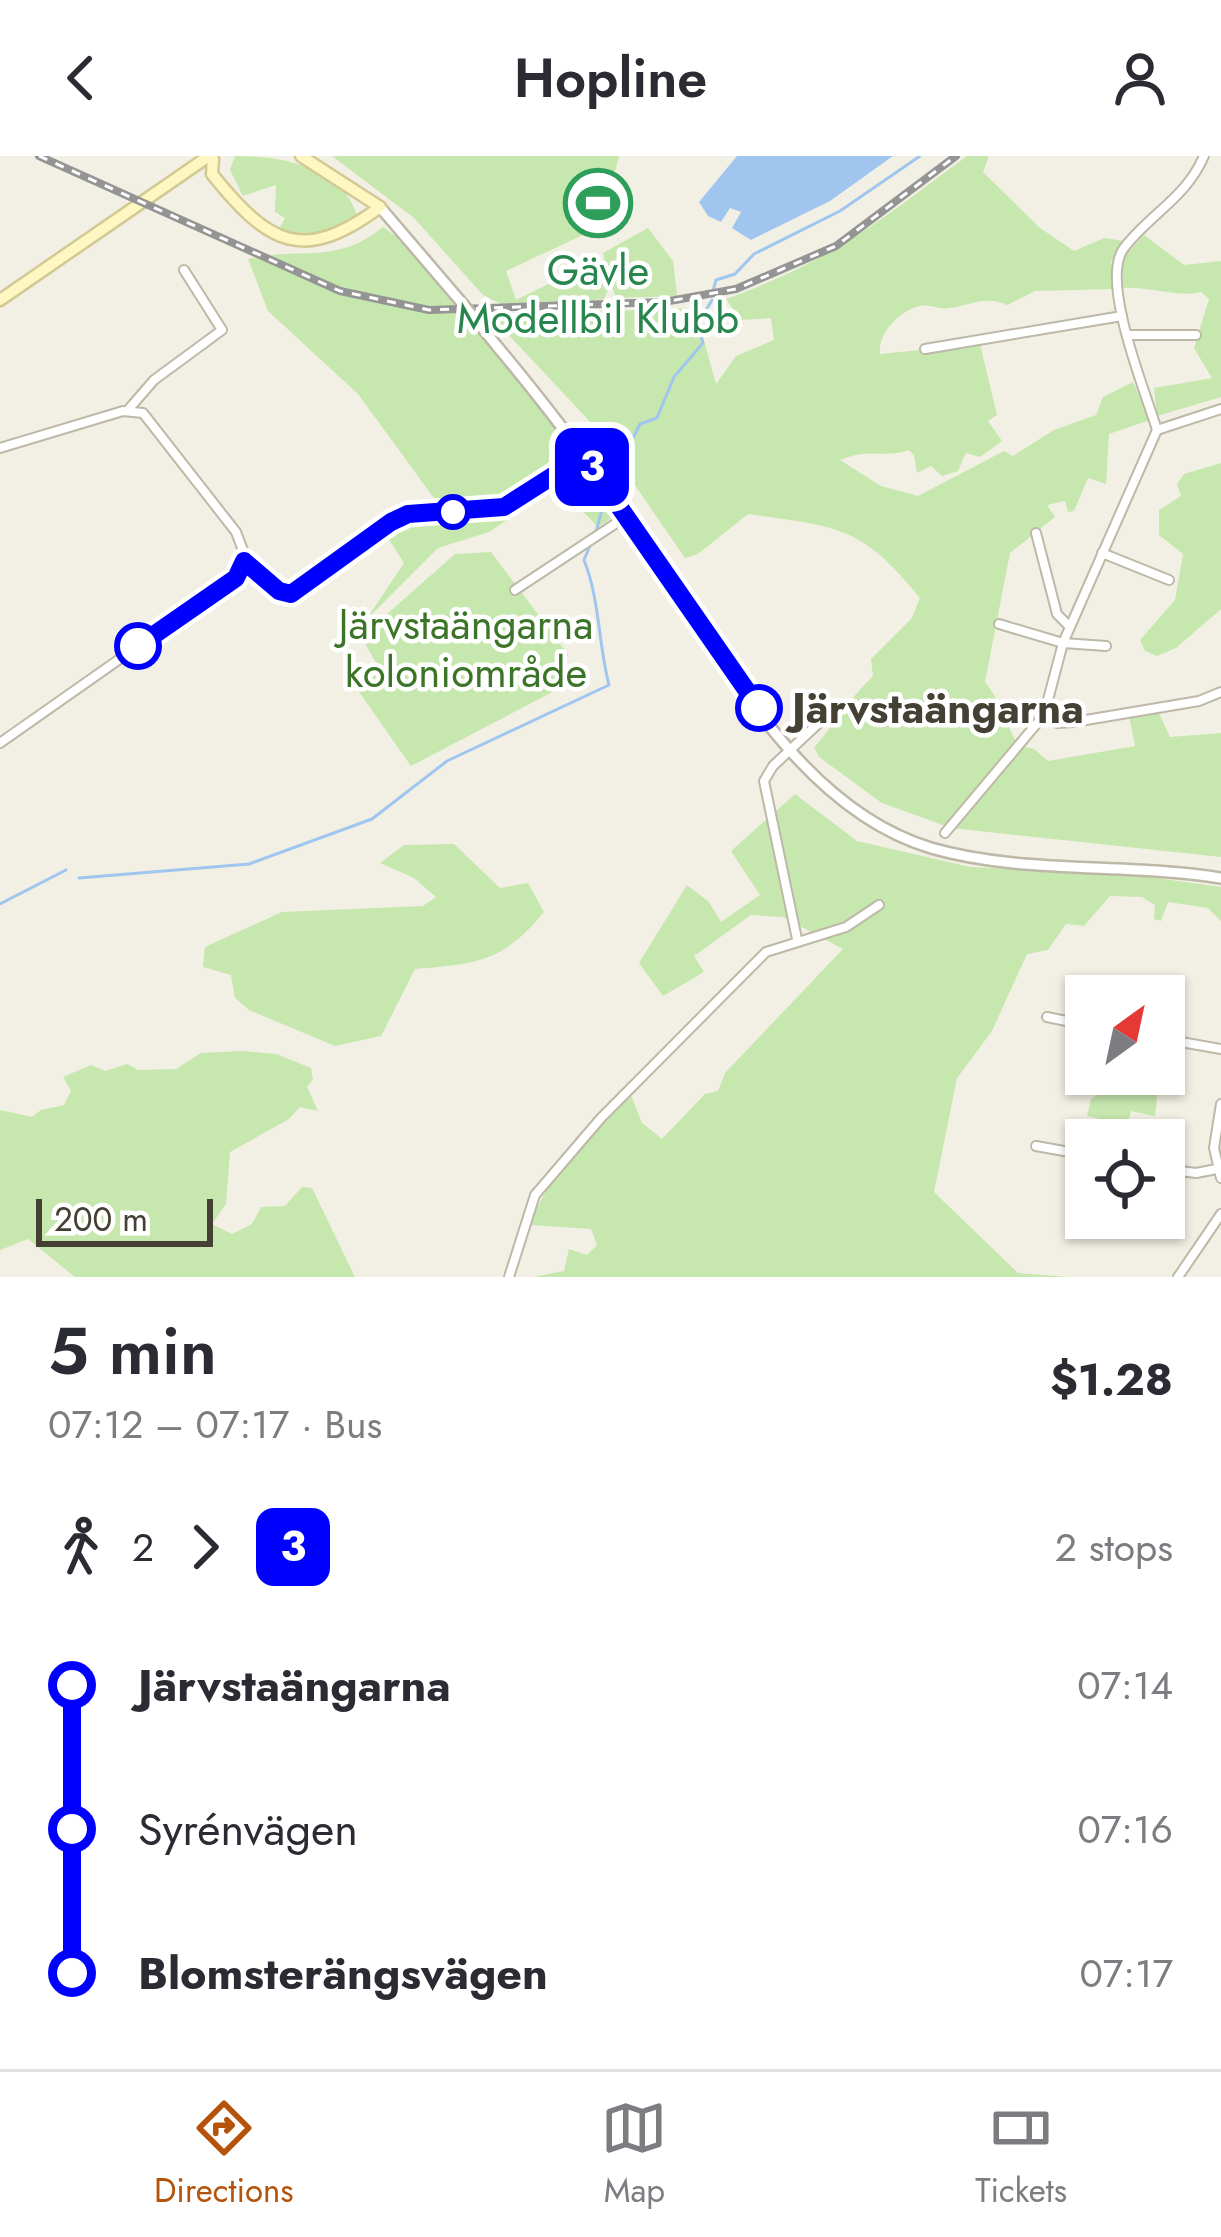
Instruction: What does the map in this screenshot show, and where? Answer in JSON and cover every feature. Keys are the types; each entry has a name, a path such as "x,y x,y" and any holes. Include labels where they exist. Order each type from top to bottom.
{"main road":[{"path":"301,156 378,210"},
{"path":"213,157 212,174 229,195 250,220 278,237 326,239 378,210"},
{"path":"176,182 213,157"},
{"path":"0,300 213,157"},
{"path":"192,175 208,179 256,230 286,244 336,242 367,226 378,210"}],"street":[{"path":"945,833 1043,715 1063,643 1157,430 1122,316 1119,255 1187,189 1204,156"},
{"path":"378,210 413,244 584,456 789,751 861,816 937,849 1221,878"},
{"path":"127,411 154,380 222,330 184,271"},
{"path":"925,350 1122,316"},
{"path":"1128,335 1196,335"},
{"path":"1157,430 1221,409"},
{"path":"0,448 127,411 143,413 156,423 236,532 244,561 284,593 391,522 421,512 504,507 584,456"},
{"path":"515,590 627,516"},
{"path":"1036,533 1057,614 1070,626"},
{"path":"1102,553 1169,580"},
{"path":"0,743 236,578 244,561"},
{"path":"999,624 1063,643 1106,646"},
{"path":"1043,715 1057,723 1074,722 1199,701 1221,692"},
{"path":"797,939 764,789 770,770 821,721"},
{"path":"509,1277 526,1214 555,1168 766,952 846,928 879,905"},
{"path":"1048,1017 1065,1021"},
{"path":"1185,1043 1221,1049"},
{"path":"1185,1172 1219,1173 1214,1142 1221,1104"},
{"path":"1036,1146 1065,1151"},
{"path":"1178,1277 1221,1214"}],"green space":[{"path":"235,156 307,167 338,185 357,215 353,222 315,234 279,229 285,218 275,212 276,185 243,196 230,170"},
{"path":"332,156 619,156 612,183 617,219 506,271 516,300 597,260 606,267 603,253 648,228 673,261 677,296 616,298 611,284 604,299 508,307 483,295 414,218"},
{"path":"967,156 989,156 983,172 1040,228 1074,251 1104,238 1124,241 1111,261 1114,289 1035,291 1007,305 985,301 947,308 920,306 905,312 886,331 880,354 980,344 997,415 988,421 1002,441 980,457 966,453 958,471 942,476 931,466 917,473 914,455 908,450 840,460 881,486 918,496 1004,451 1013,456 1054,430 1096,415 1103,397 1133,382 1150,420 1109,434 1106,484 1088,478 1074,511 1068,512 1065,501 1047,505 1055,517 1010,553 985,682 1018,745 1034,749 1048,761 1135,746 1129,715 1158,711 1170,737 1221,733 1221,857 951,828 882,803 819,757 814,748 873,676 871,659 912,618 920,598 863,543 805,522 748,514 698,554 685,558 595,427 490,315 695,308 716,384 736,356 774,340 771,318 741,320 726,299 826,254"},
{"path":"383,227 411,247 568,442 618,514 598,527 558,486 489,532 438,548 366,620 404,563 388,538 439,505 358,394 268,311 248,259 333,251"},
{"path":"1144,235 1184,265 1221,261 1221,397 1157,416 1154,388 1212,378 1194,348 1209,299 1201,292 1123,288 1123,258"},
{"path":"1221,463 1221,609 1176,648 1157,656 1145,651 1140,640 1175,600 1183,554 1159,535 1159,510 1181,496 1177,484 1184,474"},
{"name":"Järvstaängarna koloniområde","path":"491,552 568,654 560,688 411,766 357,689 381,671 361,637 455,554"},
{"path":"795,794 857,841 970,867 1135,875 1221,887 1221,921 1208,908 1168,902 1161,921 1154,919 1155,905 1142,897 1110,896 1084,926 1066,924 1048,950 1027,954 992,1031 957,1078 934,1192 1018,1273 1069,1277 533,1277 564,1271 569,1249 587,1255 597,1245 591,1229 531,1225 548,1188 587,1140 631,1095 642,1123 662,1139 705,1094 718,1091 725,1073 843,949 783,917 751,915 694,956 704,972 663,996 639,963 687,885 709,902 721,922 760,895 731,851"},
{"path":"454,844 500,888 528,883 544,912 502,951 472,962 415,969 381,1036 335,1046 249,1010 235,998 231,975 203,967 205,947 282,912 423,906 436,897 414,878 380,863 404,845"},
{"path":"201,1053 276,1054 311,1068 313,1079 307,1087 318,1111 300,1107 289,1119 230,1152 226,1204 212,1224 232,1234 252,1224 261,1207 285,1206 302,1187 312,1188 355,1277 75,1277 28,1239 0,1250 0,1110 32,1117 64,1105 71,1091 63,1077 91,1065 105,1071 127,1064 138,1070 176,1069"},
{"path":"1097,1095 1157,1095 1155,1116 1131,1111 1129,1119 1087,1116 1091,1099"}],"water":[{"path":"737,156 893,156 830,201 751,240 732,228 741,212 730,208 721,222 708,216 699,202"}],"waterway":[{"path":"713,291 716,280 735,274 754,254 840,211 920,156"},
{"path":"623,458 640,424 657,418 674,377 703,343 698,323 712,300"},
{"path":"596,532 605,498"},
{"path":"79,878 249,864 372,819 447,761 609,685 584,560 592,541"},
{"path":"0,904 66,870"}],"railway":[{"path":"39,156 340,291 429,310 664,302 736,289 836,246 956,156"}],"bus line":[{"name":"3","path":"138,646 236,578 244,561 273,587 291,594 391,522 408,514 478,513 504,507 584,456 759,708"}],"place":[{"name":"Gävle Modellbil Klubb","path":"598,203"},
{"name":"Järvstaängarna","path":"759,708"}]}
